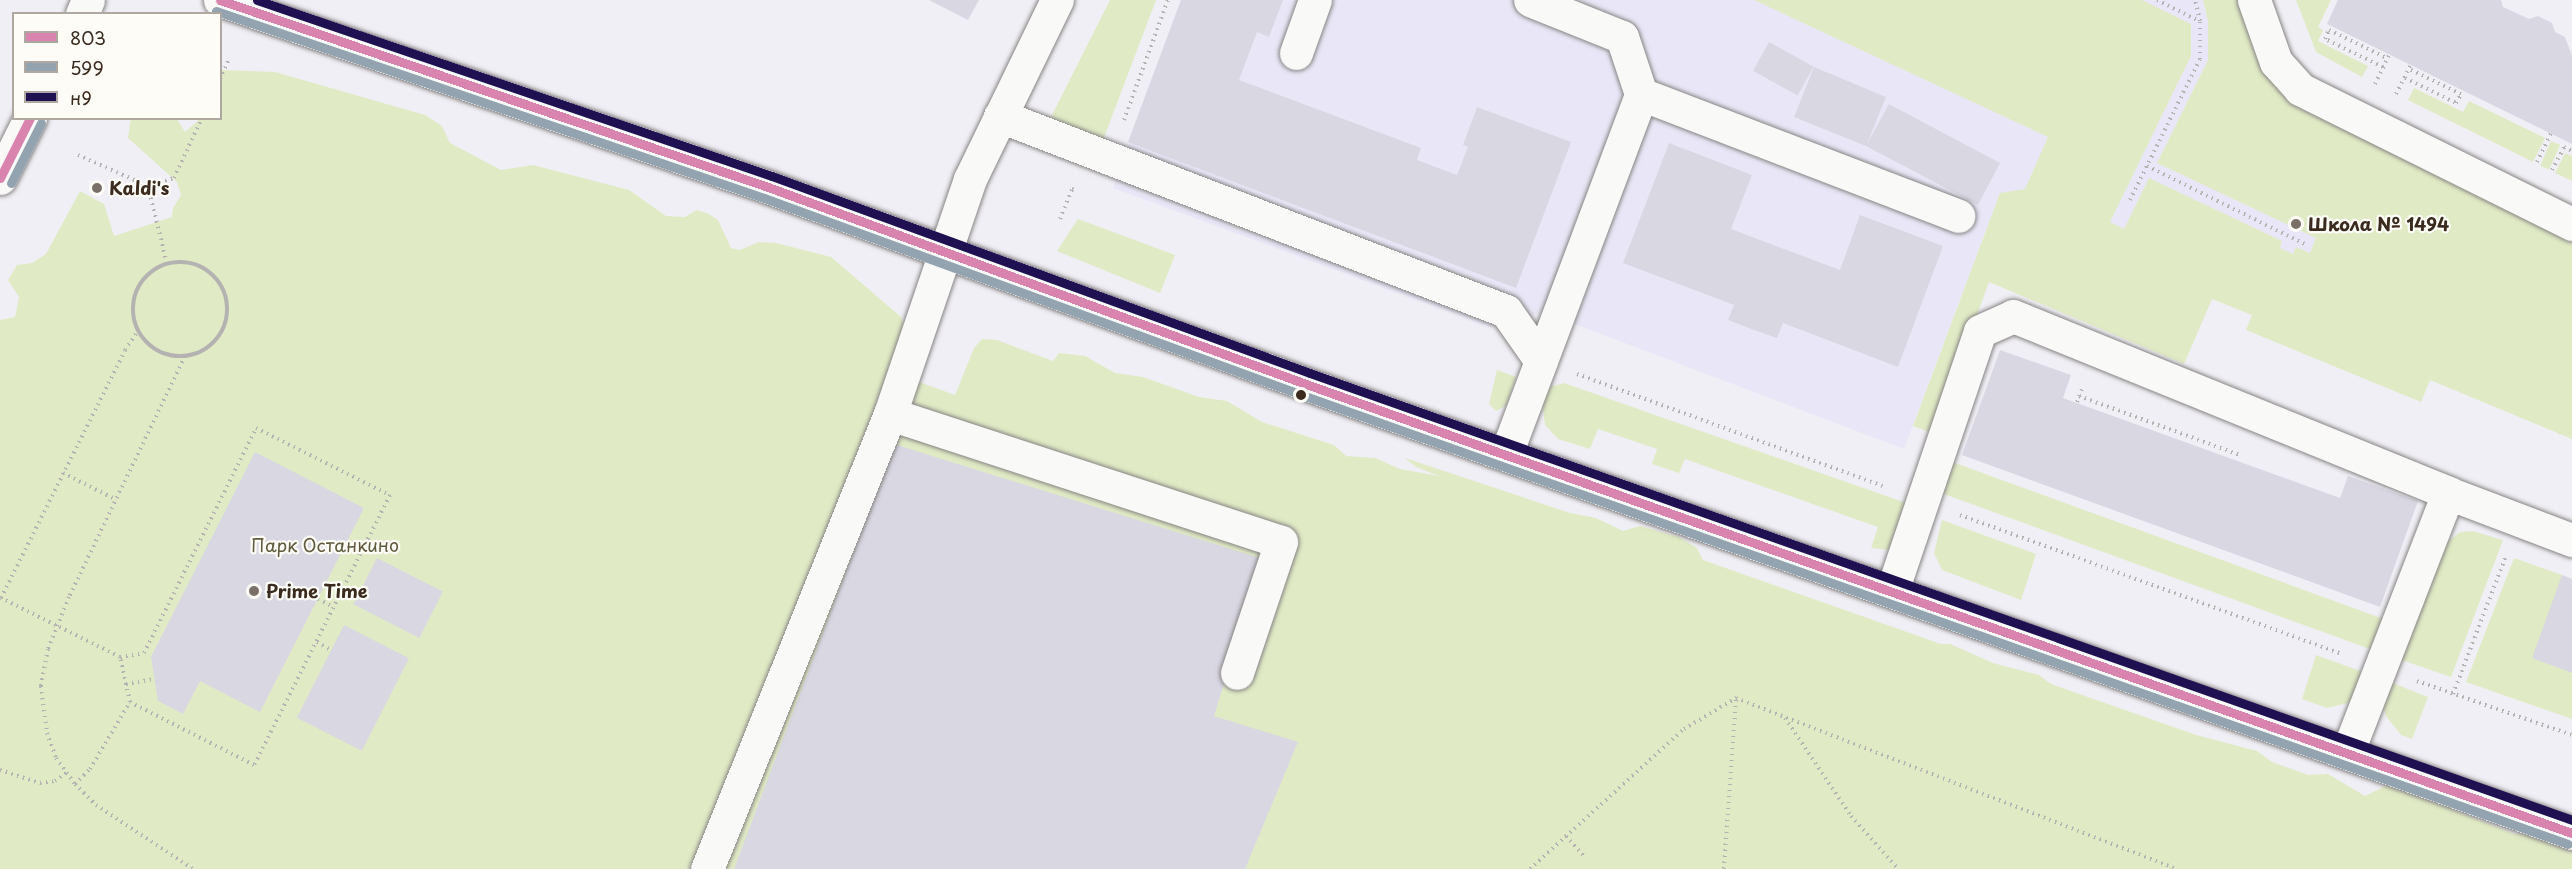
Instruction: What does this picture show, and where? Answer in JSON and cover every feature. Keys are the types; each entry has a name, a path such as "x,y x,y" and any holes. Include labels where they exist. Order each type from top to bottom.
{"main road":[{"path":"220,0 947,252 1506,454 2572,833"},
{"path":"707,869 890,414 970,179 1057,0"},
{"path":"1296,52 1315,0"},
{"path":"1506,454 1641,94 1622,37 1530,0"},
{"path":"2254,0 2276,62 2300,89 2572,224"},
{"path":"1641,94 1958,216"},
{"path":"1000,116 1109,160 1506,311 1541,361"},
{"path":"0,178 29,120"},
{"path":"1892,591 1980,331 2013,316 2448,493 2572,540"},
{"path":"890,414 1281,542 1238,673"},
{"path":"2348,752 2448,493"}],"path":[{"path":"1060,219 1071,189 1095,198 1168,0"},
{"path":"2157,0 2200,21"},
{"path":"2130,200 2200,59 2200,21 2195,0"},
{"path":"2372,89 2383,67 2388,56 2329,30 2325,39 2383,67"},
{"path":"222,75 230,59"},
{"path":"2393,99 2404,78 2410,67 2461,94 2456,103 2404,78"},
{"path":"78,155 148,186 174,178 201,120"},
{"path":"2534,169 2551,134"},
{"path":"2549,177 2564,147 2572,151"},
{"path":"2147,166 2307,245"},
{"path":"148,186 167,264"},
{"path":"130,702 254,765 390,495 256,428 144,653 120,657 1,599 63,473 138,332 134,298 146,277 167,264 184,262 201,267 215,277 223,291 227,308 224,326 215,340 202,351 185,356 158,350 138,332"},
{"path":"185,356 56,626 44,665 42,706 56,758 75,784 96,805 193,869"},
{"path":"1541,361 2379,668 2572,735"},
{"path":"2079,396 2246,457"},
{"path":"63,473 117,500"},
{"path":"2453,694 2508,550"},
{"path":"318,599 334,607"},
{"path":"316,642 331,650"},
{"path":"75,784 90,769 130,702 120,657"},
{"path":"126,684 154,679"},
{"path":"1724,869 1736,698"},
{"path":"1530,869 1692,722 1736,698 2177,869"},
{"path":"1785,717 1851,816 1898,869"},
{"path":"0,770 40,783 55,781 66,773"},
{"path":"1566,836 1585,857"}],"shaded area":[{"path":"1181,0 2227,0 2263,108 2572,259 2215,289 2000,193 1904,449 1543,312 1490,327 1113,188"}],"green space":[{"path":"1110,0 1156,0 1102,143 1048,123"},
{"name":"Школа № 1494","path":"1754,0 2142,0 2191,24 2191,56 2110,222 2124,229 2149,178 2282,241 2280,248 2293,254 2296,247 2310,253 2316,238 2157,163 2208,60 2208,21 2203,0 2241,0 2271,79 2283,94 2572,239 2572,439 2430,380 2421,402 2246,330 2252,315 2212,299 2184,364 1989,282 1934,434 1913,426 2000,193 2025,189 2048,137"},
{"path":"2296,0 2331,0 2318,27 2323,30 2318,41 2368,66 2362,77 2316,52"},
{"name":"Парк Останкино","path":"222,70 275,72 425,115 442,126 450,143 501,170 533,165 629,190 666,216 685,217 697,210 709,214 718,220 731,248 740,250 759,242 776,243 831,257 901,317 909,341 894,373 955,395 974,348 982,339 997,340 1053,361 1059,353 1085,356 1115,373 1143,377 1199,397 1227,401 1262,422 1334,445 1346,456 1375,458 1400,469 1439,476 1416,467 1405,458 1570,513 1596,518 1623,531 1640,526 1679,537 1697,548 1703,560 1941,644 1950,644 1993,663 2039,675 2051,684 2196,735 2257,751 2272,762 2308,775 2328,774 2365,796 2402,778 2451,790 2453,810 2515,834 2572,831 2572,869 0,869 0,320 15,317 19,297 8,280 17,265 32,263 46,254 80,191 104,204 114,236 172,217 173,208 181,195 177,182 128,138 130,122 131,120 178,120 185,132 199,120 222,120"},
{"path":"2414,88 2463,112 2469,101 2545,138 2533,162 2408,100"},
{"path":"2551,141 2560,145 2549,170 2540,166"},
{"path":"2565,153 2572,156 2572,181 2555,173"},
{"path":"1078,219 1175,255 1160,293 1057,251"},
{"path":"1497,370 1516,377 1507,405 1496,411 1489,404"},
{"path":"1564,383 1909,504 1890,550 1871,548 1878,527 1685,459 1679,473 1652,464 1657,449 1598,429 1590,449 1558,439 1545,425 1542,400 1546,388"},
{"path":"1947,460 2386,620 2375,651 1936,491"},
{"path":"1942,520 2036,554 2021,600 1942,570 1934,553"},
{"path":"2473,531 2503,540 2451,677 2399,659 2446,543 2460,532"},
{"path":"2514,558 2562,575 2572,673 2572,719 2466,682"},
{"path":"2316,655 2366,673 2356,696 2348,703 2327,708 2302,699"},
{"path":"2390,682 2428,697 2412,739 2401,735 2386,716 2383,705"}],"building":[{"path":"929,0 979,0 968,20"},
{"path":"1181,0 1283,0 1269,37 1257,32 1239,80 1421,148 1417,160 1457,175 1468,147 1463,145 1477,107 1571,142 1516,288 1128,142"},
{"path":"2338,0 2501,0 2503,7 2529,19 2538,16 2552,23 2555,32 2565,37 2572,56 2572,144 2327,24"},
{"path":"1769,42 1814,67 1798,96 1753,71"},
{"path":"1814,67 1886,97 1867,144 1889,104 2000,163 1978,205 1866,146 1794,117"},
{"path":"1669,143 1752,175 1731,229 1840,270 1860,215 1943,246 1898,367 1783,323 1777,338 1754,330 1728,320 1734,305 1623,263"},
{"path":"2000,350 2071,375 2063,398 2340,498 2348,476 2418,501 2380,607 1962,455"},
{"path":"894,444 1263,559 1214,716 1298,742 1245,869 734,869"},
{"path":"255,452 364,508 260,712 200,681 183,714 158,701 151,657"},
{"path":"377,558 443,592 419,638 353,604"},
{"path":"2562,575 2572,579 2572,673 2532,658"},
{"path":"344,625 409,658 362,751 297,718"}],"transit line":[{"name":"803","path":"220,0 768,187 1306,384 2572,833"},
{"name":"н9","path":"257,0 772,176 1310,373 2572,820"},
{"name":"599","path":"222,13 764,198 1302,395 2568,844"},
{"name":"803","path":"0,178 29,120"},
{"name":"599","path":"11,183 41,123"}],"place":[{"name":"Kaldi's","path":"97,188"},
{"name":"Школа № 1494","path":"2296,224"},
{"name":"Prime Time","path":"254,591"}]}
